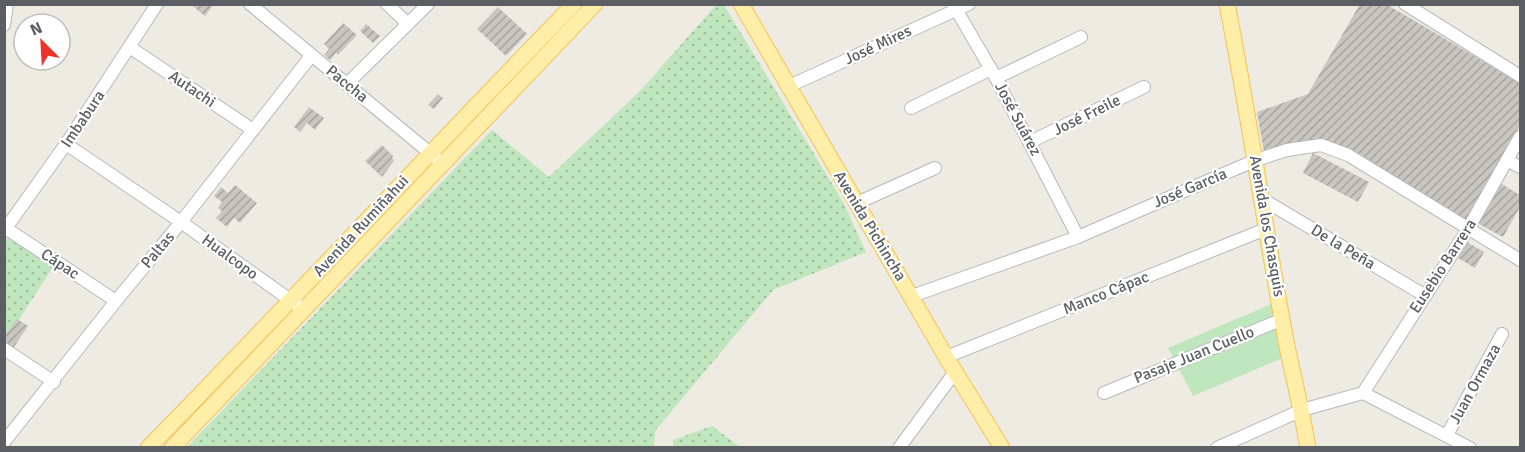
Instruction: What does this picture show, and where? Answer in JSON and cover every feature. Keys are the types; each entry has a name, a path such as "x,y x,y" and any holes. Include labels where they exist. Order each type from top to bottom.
{"main road":[{"name":"Avenida Rumiñahui","path":"172,447 430,153 574,4"},
{"name":"Avenida Rumiñahui","path":"148,447 444,165 595,4"},
{"name":"Avenida Pichincha","path":"741,4 787,87 946,357 1002,447"},
{"name":"Avenida los Chasquis","path":"1227,4 1256,160 1266,229 1308,447"}],"street":[{"path":"4,25 7,4"},
{"name":"Imbabura","path":"5,229 131,48 157,4"},
{"name":"Paccha","path":"249,4 444,165"},
{"path":"387,4 408,24"},
{"path":"347,84 428,4"},
{"name":"José Mires","path":"787,87 954,7 969,4"},
{"path":"1405,4 1521,76"},
{"name":"José Suárez","path":"954,7 994,74 1078,237"},
{"path":"911,108 1081,37"},
{"name":"Autachi","path":"131,48 253,130"},
{"name":"Paltas","path":"4,442 311,56"},
{"name":"José Freile","path":"1030,142 1144,87"},
{"name":"Eusebio Barrera","path":"1363,393 1468,229 1521,137"},
{"name":"Hualcopo","path":"66,144 181,222 298,306"},
{"name":"José García","path":"912,296 1078,237 1256,160 1287,150 1321,145 1348,155 1521,260"},
{"path":"1508,160 1521,167"},
{"path":"857,203 935,168"},
{"name":"De la Peña","path":"1262,199 1424,295"},
{"name":"Cápac","path":"5,229 116,301"},
{"name":"Manco Cápac","path":"946,357 1266,229"},
{"name":"Pasaje Juan Cuello","path":"1104,393 1283,319"},
{"name":"Juan Ormaza","path":"1447,435 1502,334"},
{"path":"4,349 54,382"},
{"path":"899,447 955,372"},
{"path":"1217,447 1302,410 1363,393 1470,447"}],"green space":[{"path":"716,5 724,5 843,202 866,252 773,290 655,431 654,447 187,447 492,130 549,177 640,91"},
{"path":"8,238 53,267 5,341 4,243"},
{"path":"1274,303 1287,356 1193,396 1168,348"},
{"path":"712,426 740,447 673,447 673,440"}],"building":[{"path":"190,4 214,4 205,16"},
{"path":"1360,4 1386,4 1520,83 1520,125 1466,221 1351,151 1264,152 1257,112 1308,94"},
{"path":"498,7 527,34 506,56 477,29"},
{"path":"343,23 357,35 330,60 324,55 329,49 324,44"},
{"path":"366,24 380,36 373,43 360,31"},
{"path":"438,94 443,98 434,109 428,105"},
{"path":"309,107 324,118 315,130 307,123 300,132 294,127"},
{"path":"382,145 393,156 394,161 382,177 365,161"},
{"path":"1313,153 1369,182 1358,202 1303,173"},
{"path":"1500,183 1520,195 1520,207 1503,237 1479,224 1478,221"},
{"path":"235,185 257,203 240,223 234,218 227,227 216,218 222,211 218,208 222,202 214,196 221,187 228,193"},
{"path":"1467,242 1484,252 1475,268 1458,258"},
{"path":"17,319 28,326 12,350 4,345 4,337"}]}
